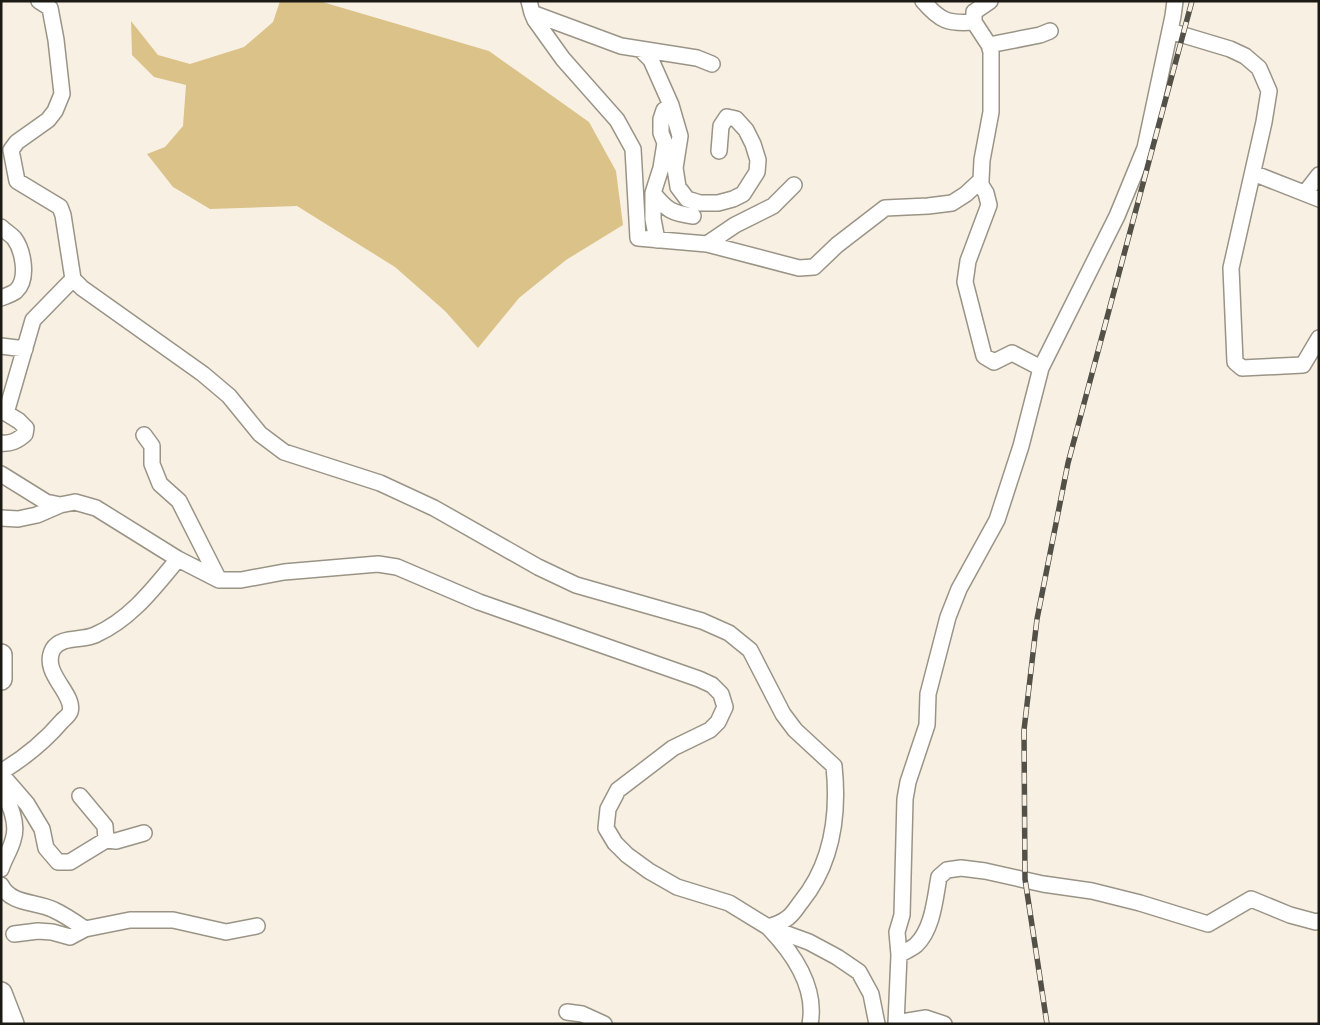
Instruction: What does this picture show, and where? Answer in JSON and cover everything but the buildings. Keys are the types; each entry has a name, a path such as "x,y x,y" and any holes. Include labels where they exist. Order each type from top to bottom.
{"street":[{"path":"39,1 50,8 56,40 62,94 55,111 48,120 17,142 12,150 17,181 60,207 63,215 73,279 82,288 229,396 260,434 284,452 380,483 434,508 538,567 576,585 702,621 729,633 750,650 783,714 807,743 834,766 836,792 832,835 824,866 808,893 787,919 768,927"},
{"path":"923,1 933,12 947,21 957,24 974,22"},
{"path":"990,1 974,12 974,22 989,45 991,112 982,160 981,180 981,185 986,193 989,205 968,261 965,282 984,356 994,362 1012,353 1042,368"},
{"path":"944,1024 926,1018 896,1023 899,955 897,932 902,915 905,799 908,782 928,725 928,694 948,617 959,589 997,520 1021,446 1042,368 1117,216 1145,148 1175,1"},
{"path":"530,7 621,46 697,58 712,64"},
{"path":"530,7 535,20 563,59 617,120 633,150 638,238 707,244 799,268 814,267 837,245 885,208 952,203 966,194 981,180"},
{"path":"989,45 1040,35 1050,31"},
{"path":"1170,31 1230,49 1245,56 1259,68 1269,91 1253,173 1231,268 1235,362 1242,368 1303,365 1319,338"},
{"path":"640,49 651,60 671,105 680,136 675,168 678,187 687,199 700,203 718,203 743,194 750,184 757,172 758,160 746,130 736,120 727,117 721,126 720,151"},
{"path":"657,240 653,219 653,193 665,144 661,133 661,119 664,110 671,105"},
{"path":"1253,173 1312,196 1319,175"},
{"path":"707,244 735,225 773,206 794,185"},
{"path":"653,193 666,209 679,214 693,216"},
{"path":"1,228 13,238 19,247 24,270 22,281 16,290 1,298"},
{"path":"1,443 8,444 18,440 25,434 26,428 6,413 33,320 73,279"},
{"path":"1,346 25,349"},
{"path":"144,434 152,446 152,464 160,484 179,502 219,580"},
{"path":"1,474 46,502 60,505"},
{"path":"1,518 18,519 37,516 60,505 75,502 96,508 178,559 219,580 241,580 284,572 378,564 397,566 479,602 712,685 721,694 725,707 718,722 710,730 674,748 618,790 608,809 606,828 615,843 627,854 677,887 729,903 768,927 809,942 837,957 859,972 871,994 877,1024"},
{"path":"144,833 116,841 106,840 70,862 58,862 46,848 42,829 27,804 1,773 52,733 70,712 70,701 57,681 50,658 54,648 61,641 94,636 121,620 146,599 178,559"},
{"path":"1,655 1,679"},
{"path":"1,788 14,823 14,840 1,869"},
{"path":"80,796 106,826 106,840"},
{"path":"899,955 916,945 927,928 935,901 939,876 947,870 961,868 1043,884 1092,891 1140,903 1208,924 1252,899 1290,915 1316,922 1319,921"},
{"path":"1,885 4,891 18,901 33,902 54,909 85,929"},
{"path":"14,934 52,932 70,936 85,929 130,920 173,920 226,932 257,926"},
{"path":"768,927 803,974 810,992 812,1017 810,1024"},
{"path":"1,993 12,1024"},
{"path":"567,1012 582,1014 604,1024"}],"shaded area":[{"path":"280,1 319,1 489,51 589,122 616,171 623,225 566,260 519,298 478,348 445,311 395,267 297,206 210,209 173,187 147,154 165,147 183,126 186,85 154,77 132,55 131,21 158,55 190,64 244,47 273,22"}],"railway":[{"path":"1047,1024 1025,879 1024,730 1037,619 1068,463 1192,1"}]}
